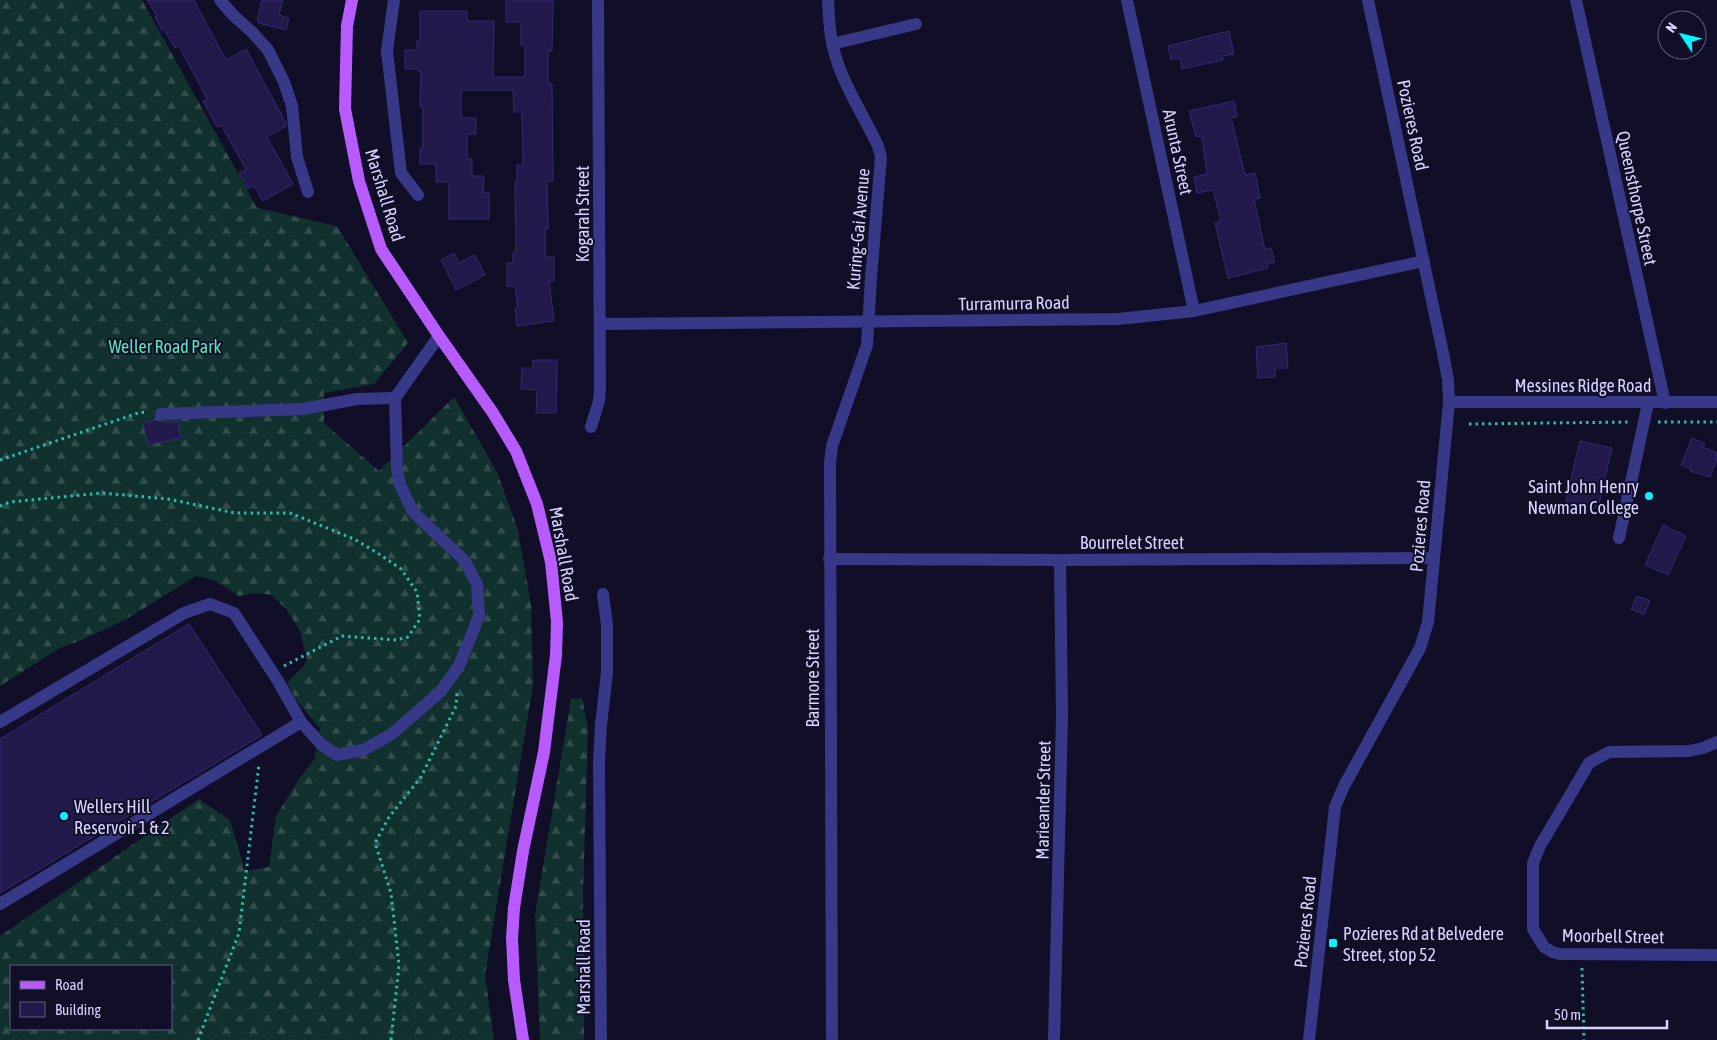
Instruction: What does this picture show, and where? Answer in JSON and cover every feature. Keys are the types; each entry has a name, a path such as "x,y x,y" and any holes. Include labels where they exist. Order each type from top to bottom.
{"main road":[{"name":"Marshall Road","path":"352,0 346,26 345,109 359,181 381,249 493,413 516,451 530,484 548,543 554,584 557,635 550,713 517,889 512,938 514,980 523,1040"}],"street":[{"path":"220,0 232,15 253,33 268,50 284,82 292,106 297,157 308,192"},
{"path":"394,0 387,51 401,173 418,194"},
{"name":"Kogarah Street","path":"591,427 599,401 600,390 598,0"},
{"name":"Kuring-Gai Avenue","path":"828,0 832,44 840,68 882,157 869,322"},
{"name":"Arunta Street","path":"1128,0 1194,311"},
{"name":"Pozieres Road","path":"1309,1040 1335,807 1344,786 1420,648 1428,622 1449,402 1444,358 1368,0"},
{"name":"Queensthorpe Street","path":"1576,0 1665,403"},
{"path":"832,44 916,24"},
{"name":"Turramurra Road","path":"600,324 1118,319 1194,311 1424,261"},
{"name":"Barmore Street","path":"832,1040 829,559 831,453 866,352 869,322"},
{"path":"0,722 184,613 210,604 234,613 301,722 321,744 337,755 363,750 392,734 441,691 459,666 480,616 477,584 464,560 413,512 400,485 397,469 395,398 439,336"},
{"path":"161,414 303,409 357,399 395,398"},
{"name":"Messines Ridge Road","path":"1449,402 1717,402"},
{"path":"1619,538 1648,403"},
{"name":"Bourrelet Street","path":"829,559 1434,558"},
{"name":"Marieander Street","path":"1054,1040 1062,715 1060,560"},
{"name":"Marshall Road","path":"601,1040 599,762 601,725 607,682 608,636 602,594"},
{"path":"0,904 301,722"},
{"name":"Moorbell Street","path":"1717,742 1689,751 1609,752 1589,763 1540,846 1533,863 1533,929 1544,947 1552,952 1582,955 1717,955"}],"path":[{"path":"0,460 140,412 161,414"},
{"path":"1468,424 1717,422"},
{"path":"0,506 10,502 102,493 168,499 235,512 290,513 354,539 376,552 401,569 418,592 420,619 408,637 396,640 342,636 272,672"},
{"path":"392,1040 399,965 391,893 375,843 389,817 421,777 456,706 459,666"},
{"path":"198,1040 239,933 260,758 265,744"},
{"path":"1582,955 1584,1040"}],"green space":[{"name":"Weller Road Park","path":"0,0 142,0 257,208 337,226 408,343 374,384 324,393 324,423 379,471 454,397 497,472 518,530 531,604 533,685 485,975 494,1040 0,1040 0,936 199,799 230,820 245,871 269,867 276,816 301,776 314,760 320,729 295,698 287,682 302,668 307,660 300,631 287,610 272,595 256,593 239,596 214,580 196,576 125,620 60,648 0,686"},
{"path":"582,698 588,728 583,893 584,1040 540,1040 535,915 571,699"}],"building":[{"path":"147,0 194,0 226,60 246,49 286,123 286,126 267,137 293,184 263,201 254,186 248,189 239,173 246,169 221,125 217,127 203,101 207,99 179,46 175,48 164,29 162,30 155,17 157,16"},
{"path":"262,0 283,0 279,15 289,18 286,30 258,23"},
{"path":"506,0 553,0 552,51 548,51 548,84 552,84 553,181 547,181 548,229 545,229 545,257 554,257 554,281 549,281 554,321 517,326 515,309 518,308 515,286 507,286 507,263 513,263 513,252 516,252 515,182 517,182 517,165 523,165 522,112 514,112 513,90 461,90 461,118 476,118 476,134 467,134 467,159 472,159 472,176 484,176 483,193 489,193 489,219 449,219 449,182 436,182 436,164 420,164 420,148 423,148 423,107 420,107 421,71 405,69 405,50 417,50 417,41 420,41 420,11 467,11 467,21 494,21 493,77 525,77 525,45 521,45 521,22 506,22"},
{"path":"1229,31 1234,54 1222,56 1223,60 1182,69 1180,58 1171,60 1168,46"},
{"path":"1234,101 1237,117 1231,118 1245,175 1255,173 1260,198 1254,199 1265,250 1271,248 1275,262 1267,264 1268,268 1228,278 1215,223 1221,221 1213,190 1197,193 1194,177 1207,174 1202,136 1196,137 1189,111"},
{"path":"454,253 459,263 475,255 485,275 456,290 441,260"},
{"path":"1286,343 1288,368 1275,368 1275,377 1258,378 1256,347"},
{"path":"533,360 557,360 556,413 536,413 537,390 521,389 522,368 533,368"},
{"path":"156,420 161,422 178,422 181,438 148,445 143,423"},
{"path":"1692,438 1705,444 1703,447 1717,453 1717,460 1710,477 1690,471 1691,469 1681,465"},
{"path":"1580,441 1612,448 1598,508 1566,501"},
{"path":"1663,525 1686,536 1668,575 1645,565"},
{"path":"1637,596 1650,601 1644,615 1631,609"},
{"name":"Wellers Hill Reservoir 1 & 2","path":"189,624 262,735 0,893 0,739"}],"place":[{"name":"Saint John Henry Newman College","path":"1649,496"},
{"name":"Wellers Hill Reservoir 1 & 2","path":"64,816"},
{"name":"Pozieres Rd at Belvedere Street, stop 52","path":"1333,943"}]}
